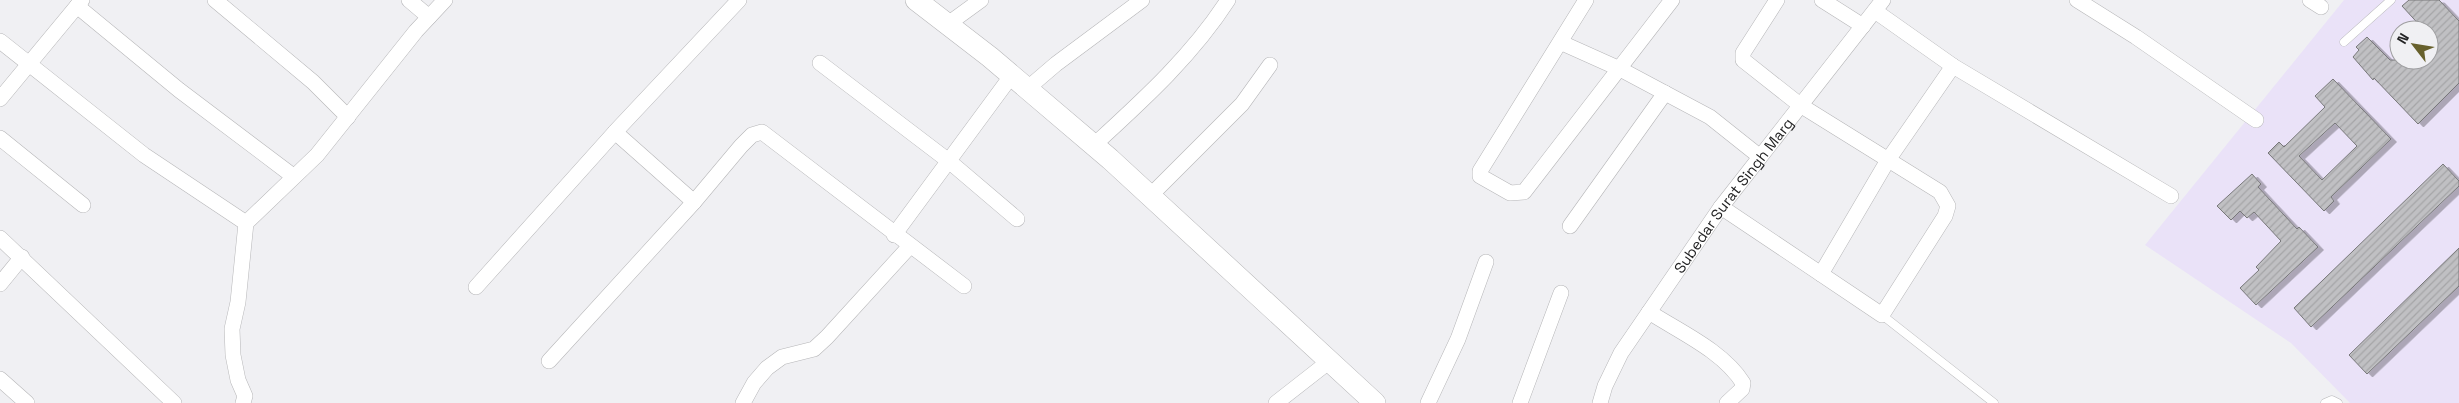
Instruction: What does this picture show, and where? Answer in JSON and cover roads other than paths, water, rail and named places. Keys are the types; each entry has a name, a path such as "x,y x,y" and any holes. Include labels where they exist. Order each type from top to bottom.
{"street":[{"path":"214,0 313,82 348,117"},
{"path":"409,0 429,17"},
{"path":"243,403 245,396 236,372 232,329 238,302 246,223 317,154 445,0"},
{"path":"476,287 615,132 738,0"},
{"path":"916,0 1020,82 1094,145 1375,403"},
{"path":"948,24 981,0"},
{"path":"894,235 950,162 1020,82 1056,64 1142,0"},
{"path":"1094,145 1159,86 1216,19 1228,0"},
{"path":"1586,0 1562,43 1480,171 1480,176 1510,193 1524,192 1672,0"},
{"path":"1721,208 1882,315 1945,216 1948,206 1940,192 1800,106 1748,65 1742,57 1777,0"},
{"path":"1822,0 1863,26"},
{"path":"2077,0 2136,36 2256,120"},
{"path":"0,99 79,3 179,90 293,176"},
{"path":"1879,6 1954,66 2171,196"},
{"name":"Subedar Surat Singh Marg","path":"1600,403 1604,386 1620,354 1721,208 1759,156 1879,6"},
{"path":"0,41 144,155 246,223"},
{"path":"1562,43 1620,69 1710,117 1759,156"},
{"path":"820,63 950,162 1017,219"},
{"path":"1150,196 1242,104 1270,65"},
{"path":"1821,274 1888,160 1954,66"},
{"path":"1570,226 1665,93"},
{"path":"615,132 694,202"},
{"path":"549,361 694,202 741,146 752,135 762,132 894,235 964,286"},
{"path":"0,138 83,205"},
{"path":"0,238 174,403"},
{"path":"743,403 754,383 767,368 782,357 814,349 827,337 910,246"},
{"path":"0,284 22,257"},
{"path":"1428,403 1458,338 1486,262"},
{"path":"1520,403 1561,293"},
{"path":"1649,312 1704,347 1738,376 1743,383 1742,389 1727,403"},
{"path":"1276,403 1330,360"},
{"path":"0,379 27,403"}],"lane":[{"path":"2344,42 2391,0"},
{"path":"1882,315 1994,403"},
{"path":"2325,403 2332,400 2338,403"}]}
